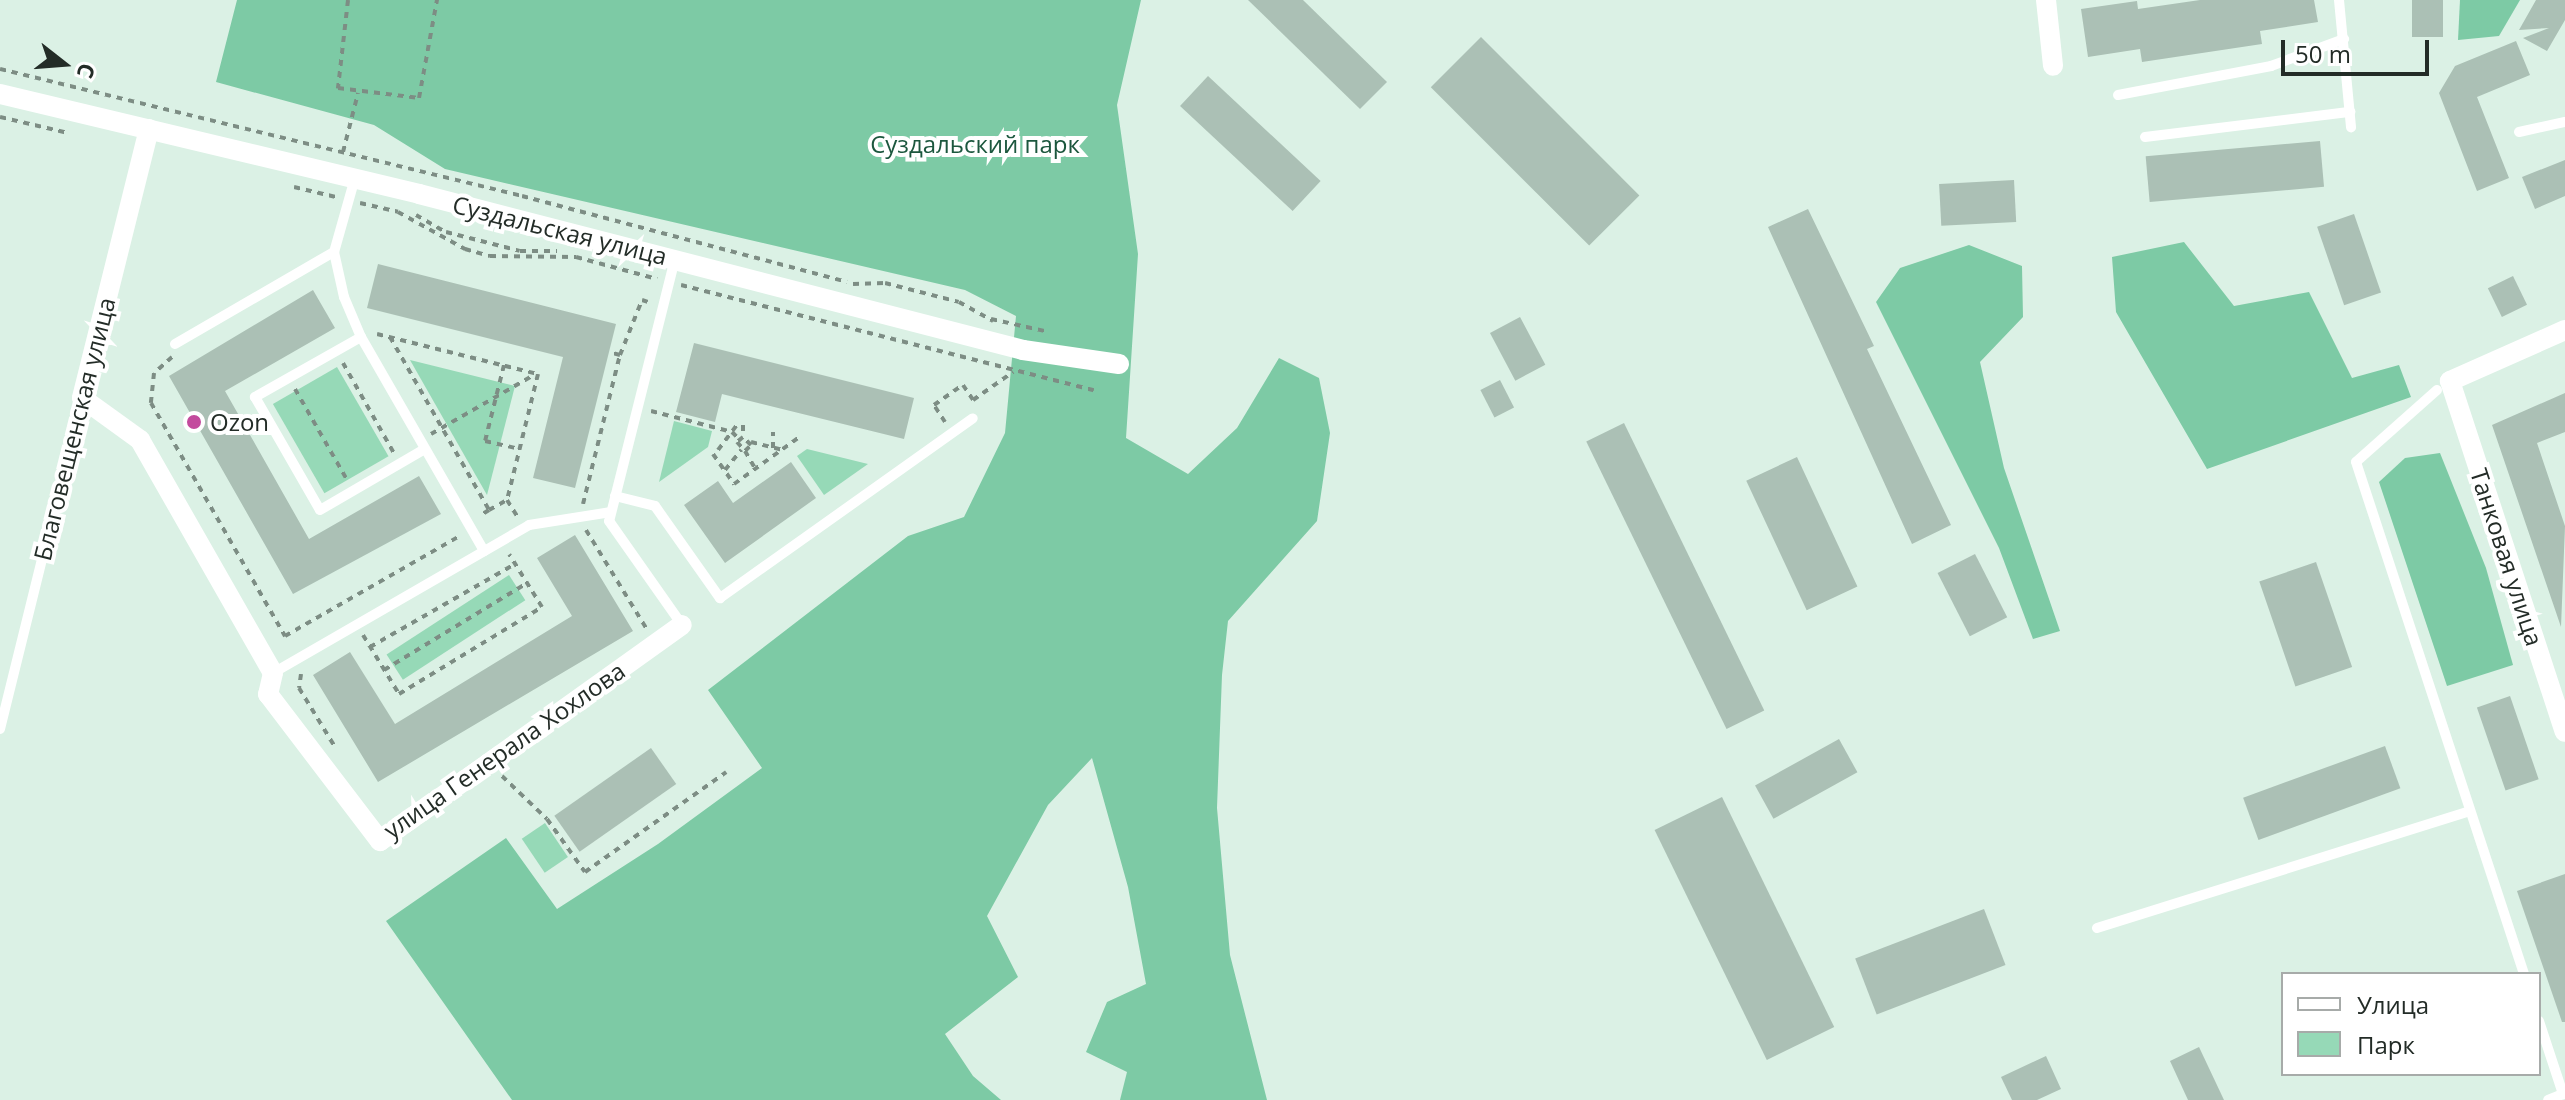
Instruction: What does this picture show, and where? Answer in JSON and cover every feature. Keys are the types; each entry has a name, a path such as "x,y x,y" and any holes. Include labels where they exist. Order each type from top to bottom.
{"street":[{"path":"2046,0 2053,66"},
{"name":"Суздальская улица","path":"0,94 149,129 351,190 675,259 1023,350 1119,364"},
{"name":"Благовещенская улица","path":"82,398 149,129"},
{"path":"2443,385 2565,330"},
{"name":"Танковая улица","path":"2443,385 2565,732"},
{"name":"улица Генерала Хохлова","path":"82,398 140,440 273,673 268,694 380,841 682,625"}],"lane":[{"path":"2339,0 2351,127"},
{"path":"2118,95 2271,66 2344,39"},
{"path":"2145,137 2350,112"},
{"path":"2519,132 2565,122"},
{"path":"351,190 334,252 344,297 361,337 484,551"},
{"path":"175,344 334,252"},
{"path":"675,259 609,521 682,625"},
{"path":"361,337 255,397 320,510 401,463 423,445"},
{"path":"2443,385 2356,462 2523,972"},
{"name":"Благовещенская улица","path":"0,729 82,398"},
{"path":"615,496 655,506 720,598 973,418"},
{"path":"273,673 529,525 611,512"},
{"path":"2097,928 2470,811"},
{"path":"2541,1027 2563,1094 2548,1100"}],"path":[{"path":"348,0 338,88 358,93 419,98 437,0"},
{"path":"354,213 351,190 358,93"},
{"path":"0,117 72,134"},
{"path":"292,186 351,190 465,249 490,256 576,257 1094,390"},
{"path":"649,302 642,300 620,355 579,517 656,644"},
{"path":"989,318 1058,334"},
{"path":"370,323 375,333 536,374"},
{"path":"390,337 489,510"},
{"path":"175,344 179,353 154,373 151,403 285,636 507,500 536,374"},
{"path":"336,351 401,463"},
{"path":"609,352 620,355"},
{"path":"504,365 485,441 520,449"},
{"path":"935,430 946,422 934,405 963,385 973,400 1022,366"},
{"path":"423,445 442,428 536,374"},
{"path":"289,378 353,491"},
{"path":"637,408 732,432 751,442 782,450"},
{"path":"755,468 743,451 741,424 716,452 734,484 798,438"},
{"path":"773,432 773,448"},
{"path":"724,470 751,442"},
{"path":"356,624 399,694 542,607 502,541"},
{"path":"370,647 515,564"},
{"path":"384,670 527,583"},
{"path":"304,667 299,688 340,755"},
{"path":"489,763 547,819 585,872 726,772"}],"green space":[{"name":"Суздальский парк","path":"237,0 1141,0 1117,105 1138,254 1126,438 1188,474 1237,428 1279,358 1319,378 1330,433 1317,521 1228,621 1222,675 1217,808 1230,955 1267,1100 1120,1100 1127,1072 1086,1052 1107,1002 1146,984 1128,887 1092,758 1048,805 987,916 1018,977 945,1034 973,1076 1001,1100 512,1100 386,921 506,838 557,909 658,844 762,768 708,690 908,536 964,517 1005,433 1016,316 965,290 445,169 374,125 216,82"},
{"path":"2460,0 2520,0 2499,36 2458,40"},
{"path":"2184,242 2234,306 2309,292 2352,378 2399,365 2411,397 2207,469 2116,312 2112,257"},
{"path":"1969,245 2022,266 2023,317 1980,362 2004,468 2060,631 2033,639 1999,548 1876,302 1900,268"},
{"path":"410,360 515,386 487,495"},
{"path":"337,367 389,456 324,493 273,404"},
{"path":"674,421 712,431 708,447 659,482"},
{"path":"807,449 868,464 824,495 797,456"},
{"path":"2440,453 2486,568 2513,665 2447,686 2379,482 2405,458"},
{"path":"509,575 525,600 403,680 387,655"},
{"path":"545,823 568,857 545,873 522,839"}],"building":[{"path":"1248,0 1303,0 1387,82 1360,109"},
{"path":"2200,0 2314,0 2318,22 2260,31 2262,44 2142,62 2140,49 2088,57 2081,9 2137,1 2138,9"},
{"path":"2412,0 2443,0 2443,37 2412,37"},
{"path":"2536,0 2565,0 2565,20 2547,51 2523,38 2549,28 2519,30"},
{"path":"1481,37 1639,195 1589,246 1431,87"},
{"path":"2516,41 2530,75 2477,97 2509,178 2477,191 2439,93 2455,66"},
{"path":"1208,76 1321,181 1293,211 1180,106"},
{"path":"2320,141 2324,187 2150,202 2146,156"},
{"path":"2565,160 2565,196 2535,209 2522,177"},
{"path":"2014,180 2016,222 1941,226 1939,184"},
{"path":"1808,209 1874,346 1867,349 1951,525 1912,544 1768,227"},
{"path":"2354,214 2381,292 2344,305 2317,227"},
{"path":"378,264 616,324 575,488 533,478 563,357 367,308"},
{"path":"2513,276 2527,305 2502,317 2488,288"},
{"path":"313,290 335,328 225,391 309,539 419,476 441,514 293,594 169,376"},
{"path":"1520,317 1545,365 1515,381 1490,333"},
{"path":"694,343 914,398 904,439 722,394 715,422 676,412"},
{"path":"1500,380 1514,408 1494,418 1480,390"},
{"path":"2565,393 2565,432 2537,443 2565,526 2561,627 2492,425"},
{"path":"1624,423 1764,711 1727,729 1586,441"},
{"path":"1797,457 1857,587 1807,610 1746,481"},
{"path":"791,462 816,498 725,563 684,505 718,481 733,503"},
{"path":"575,535 633,631 378,782 313,675 350,652 395,724 572,616 537,558"},
{"path":"1975,554 2007,617 1970,636 1938,573"},
{"path":"2316,562 2352,667 2295,686 2259,582"},
{"path":"2510,696 2539,779 2506,791 2477,707"},
{"path":"1839,739 1857,772 1773,819 1755,786"},
{"path":"2385,746 2400,788 2258,840 2243,798"},
{"path":"651,748 676,784 580,852 554,816"},
{"path":"1722,797 1834,1027 1767,1060 1655,830"},
{"path":"2565,874 2565,1022 2562,1022 2517,891"},
{"path":"1984,909 2006,965 1877,1014 1855,958"},
{"path":"2199,1047 2224,1100 2188,1100 2170,1061"},
{"path":"2046,1056 2061,1089 2037,1100 2012,1100 2001,1077"}],"place":[{"name":"Ozon","path":"194,422"}]}
